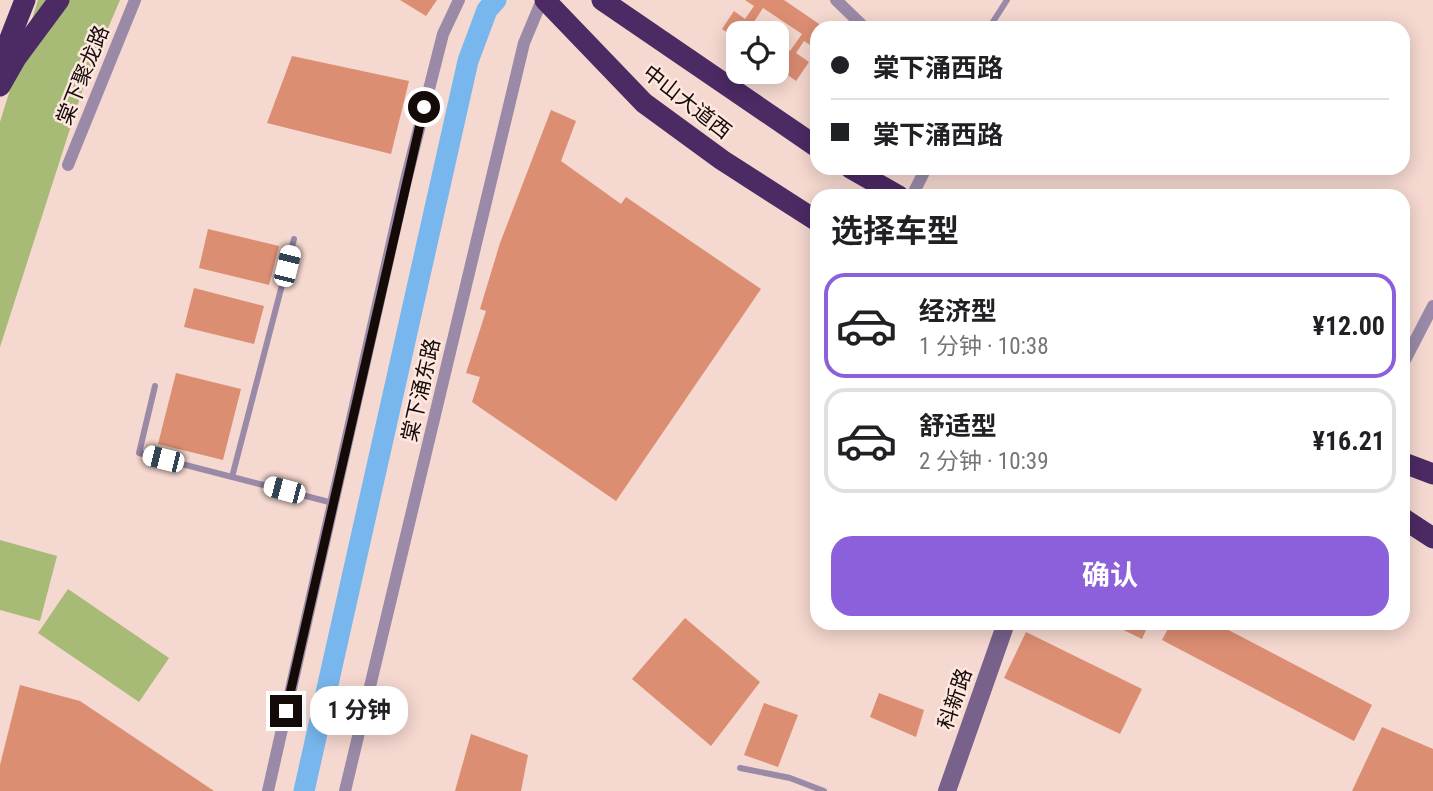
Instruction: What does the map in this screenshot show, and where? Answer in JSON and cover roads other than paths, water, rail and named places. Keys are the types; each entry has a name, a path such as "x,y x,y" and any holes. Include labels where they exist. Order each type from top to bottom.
{"highway":[{"path":"0,64 24,0"},
{"path":"0,86 16,58 59,0"},
{"name":"中山大道西","path":"543,0 644,103 731,166 810,217"},
{"name":"中山大道西","path":"602,0 810,142"},
{"path":"862,175 887,189"},
{"path":"1410,465 1433,474"},
{"path":"1410,523 1433,538"}],"street":[{"name":"棠下聚龙路","path":"68,165 135,0"},
{"path":"268,791 406,180 443,34 459,0"},
{"name":"棠下涌东路","path":"345,791 524,43 543,0"},
{"path":"836,0 858,21"},
{"path":"1410,350 1433,306"},
{"name":"科新路","path":"947,791 1004,630"}],"lane":[{"path":"994,21 1007,0"},
{"path":"232,477 294,239"},
{"path":"155,386 139,453 334,503"},
{"path":"740,768 790,778 824,791"}],"waterway":[{"path":"304,791 468,61 487,10 496,0"}]}
